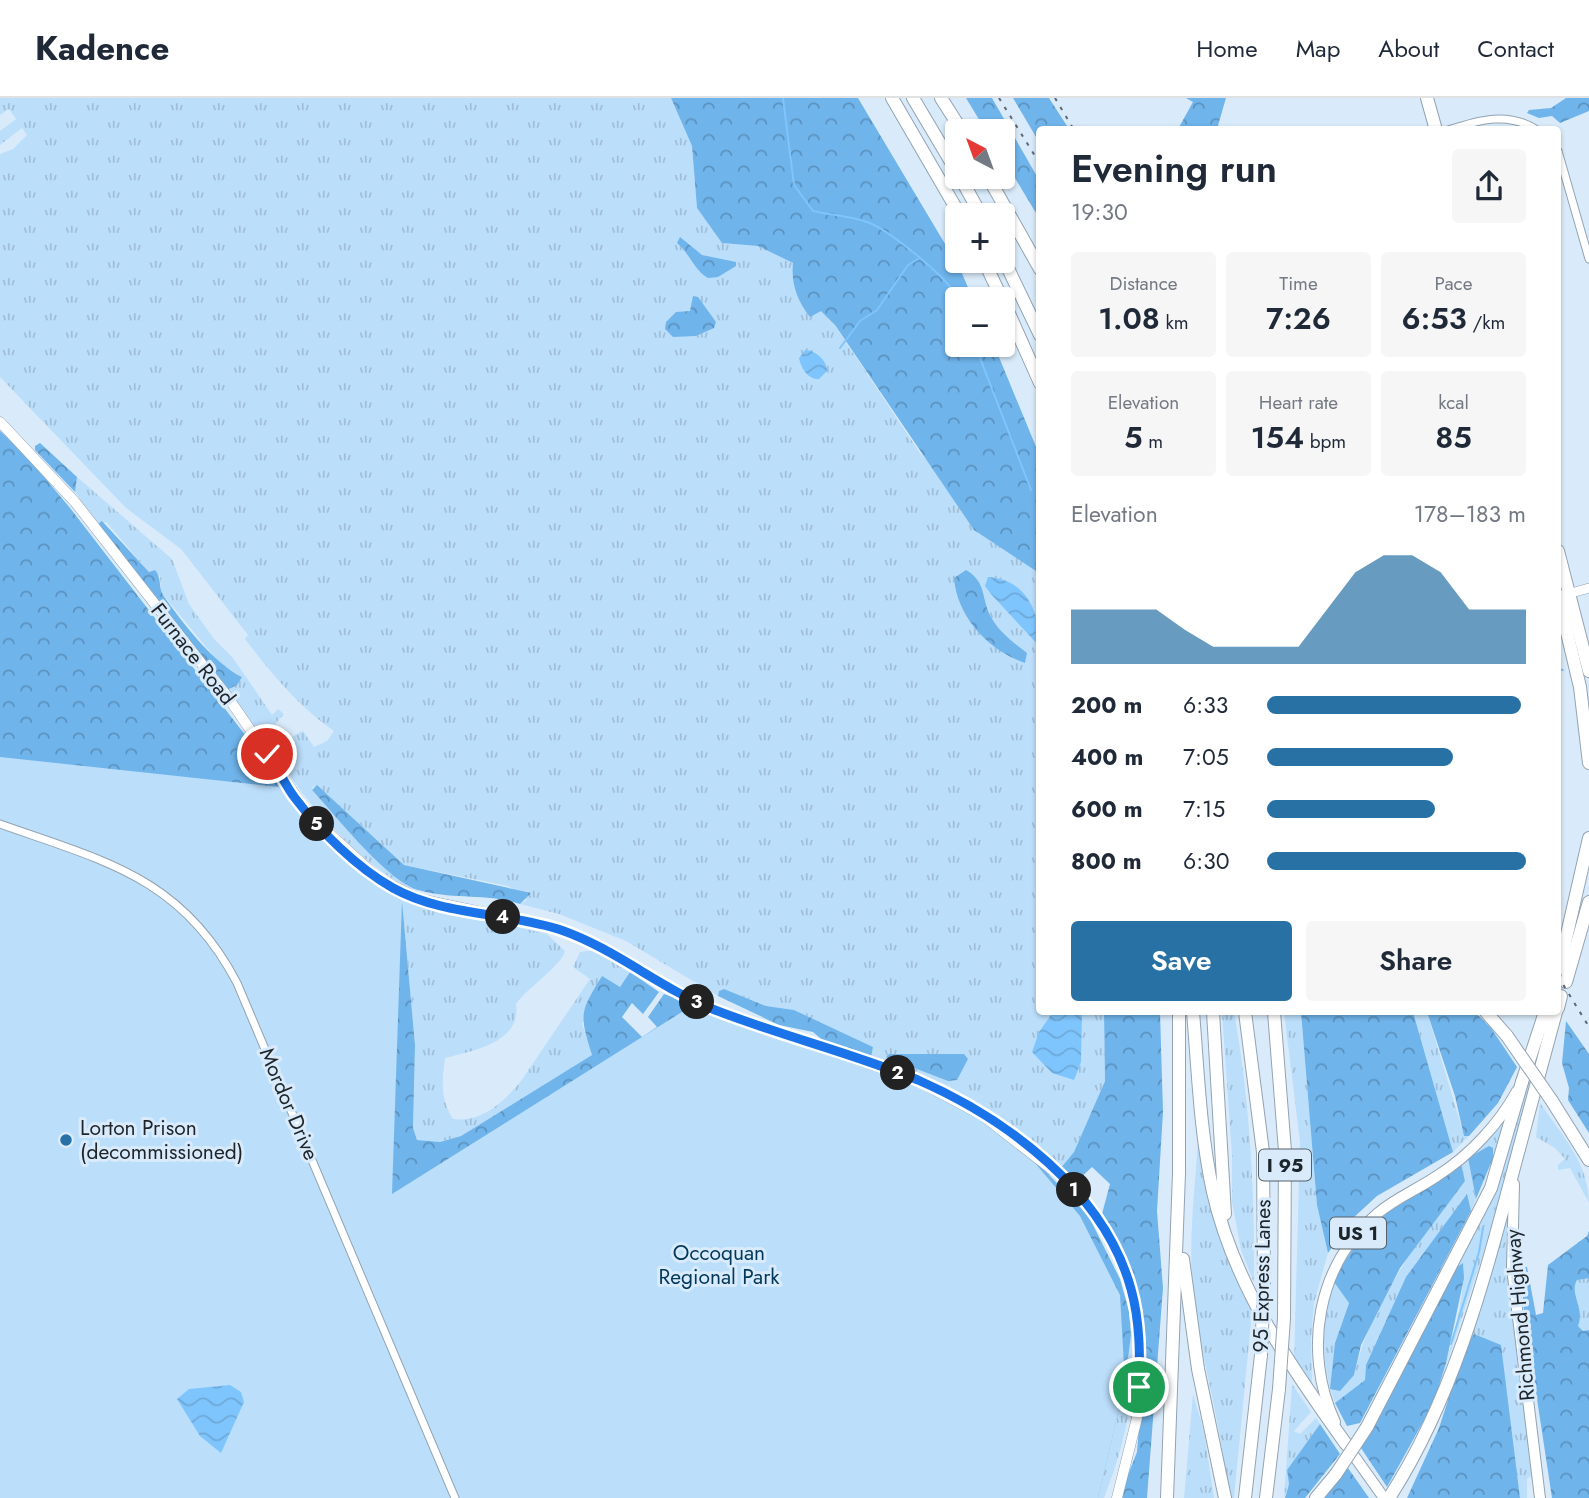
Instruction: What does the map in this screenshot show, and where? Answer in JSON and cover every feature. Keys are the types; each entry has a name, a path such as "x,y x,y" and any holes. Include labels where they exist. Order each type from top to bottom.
{"highway":[{"path":"892,98 953,203"},
{"path":"913,98 945,152"},
{"path":"941,98 954,119"},
{"path":"1427,98 1435,126"},
{"path":"995,189 1036,262"},
{"path":"1010,273 1036,327"},
{"path":"1015,327 1036,374"},
{"path":"1562,595 1589,671"},
{"path":"1562,595 1580,687 1589,763"},
{"path":"1561,960 1589,838"},
{"path":"1566,982 1589,902"},
{"path":"1167,1498 1178,1221 1179,1015"},
{"path":"1193,1015 1213,1192 1224,1232 1244,1281 1296,1374 1346,1444"},
{"path":"1213,1015 1223,1198 1233,1247 1244,1281"},
{"name":"95 Express Lanes","path":"1245,1015 1263,1152 1264,1282 1261,1355 1245,1498"},
{"name":"I 95","path":"1266,1498 1284,1318 1285,1151 1274,1015"},
{"path":"1489,1015 1507,1036"},
{"path":"1494,1015 1589,1160"},
{"name":"US 1","path":"1522,1082 1544,1015"},
{"name":"Richmond Highway","path":"1519,1149 1555,1015"},
{"path":"1316,1498 1336,1474 1367,1427 1491,1188 1522,1082"},
{"path":"1384,1496 1430,1428 1448,1385 1519,1149"},
{"path":"1178,1221 1192,1339 1225,1498"}],"main road":[{"name":"Furnace Road","path":"0,422 59,482 174,627 271,758 293,796 330,837 379,879 419,899 538,924 576,936 699,1004 916,1080 982,1115 1059,1175 1087,1204 1105,1229 1121,1259 1135,1306 1139,1365 1137,1418 1117,1498"},
{"name":"US 1","path":"1384,1496 1346,1444 1328,1404 1317,1361 1320,1316 1337,1265 1351,1242 1377,1214 1447,1170 1472,1148 1502,1114 1522,1082"},
{"name":"Richmond Highway","path":"1519,1149 1511,1244 1539,1498"}],"street":[{"path":"1463,126 1497,117 1516,120 1529,126"},
{"path":"1561,161 1589,259"},
{"path":"1562,595 1589,588"},
{"name":"Mordor Drive","path":"0,824 142,878 186,911 217,947 243,995 455,1498"}],"green space":[{"path":"0,98 671,98 692,146 697,208 722,243 758,246 793,263 920,453 1020,559 1036,571 1036,1015 1104,1015 1105,1081 1074,1152 1060,1169 971,1104 924,1079 871,1058 873,1047 794,1010 766,1006 724,989 719,991 718,996 626,941 559,914 520,904 527,900 508,886 404,865 326,793 313,786 312,790 374,859 418,890 383,872 341,836 304,795 281,760 285,746 299,733 303,731 314,747 327,741 334,731 309,711 275,677 245,639 248,635 181,549 126,508 0,377 0,154 13,149 27,135 22,128 0,145 0,131 16,119 9,109 0,115"},
{"path":"671,98 858,98 945,244 945,273 962,273 968,287 945,287 945,357 999,357 1036,447 1036,571 974,530 835,325 821,311 810,317 805,311 794,285 793,263 758,246 722,243 697,208 692,146"},
{"path":"966,98 992,98 1004,119 979,119"},
{"path":"1013,98 1049,98 1067,126 1036,126 1036,137"},
{"path":"1186,98 1226,98 1218,126 1180,126 1193,102"},
{"path":"1566,98 1589,98 1589,111 1560,123 1552,116 1539,118 1527,113 1529,110 1551,108"},
{"path":"1015,138 1036,175 1036,213 1015,178"},
{"path":"680,237 702,255 736,262 736,266 718,277 708,278 677,243"},
{"path":"693,296 698,297 716,322 714,328 696,336 673,337 665,329 666,322 676,312 690,311"},
{"name":"Occoquan Regional Park","path":"0,431 25,454 70,508 263,758 290,802 322,840 360,873 402,901 415,1045 413,1128 417,1140 440,1142 461,1136 592,1055 584,1021 589,998 602,976 620,987 630,972 659,992 643,1014 632,1003 622,1017 642,1037 657,1027 648,1017 664,994 909,1083 1018,1143 1088,1215 1120,1279 1129,1311 1131,1335 1125,1383 1098,1498 471,1498 0,798"},
{"path":"40,443 77,477 75,492 35,450 35,446"},
{"path":"77,477 172,559 189,604 214,639 233,658 272,715 278,709 284,714 268,732 255,730 227,690 242,677 219,663 161,592 160,576 149,572 106,522 98,524 75,492"},
{"path":"102,521 149,572 155,570 163,595 189,629 220,662 242,677 237,685 227,690 98,524"},
{"path":"966,570 981,585 994,622 1027,653 1025,663 999,650 977,631 968,619 956,592 954,578"},
{"name":"Occoquan Regional Park","path":"0,757 279,787 305,821 334,851 366,878 402,901 392,1194 693,1005 909,1083 975,1115 1018,1143 1080,1216 1120,1295 1125,1383 1098,1498 0,1498"},
{"path":"317,785 404,865 531,893 520,904 431,893 405,884 377,861 312,790"},
{"path":"402,901 547,934 565,951 558,963 516,1004 516,1017 504,1036 482,1048 445,1058 444,1097 453,1119 473,1118 491,1109 521,1081 590,979 573,967 580,952 596,950 630,972 620,987 582,1023 592,1055 461,1136 440,1142 417,1140 413,1129 415,1045"},
{"path":"724,989 766,1006 794,1010 873,1047 871,1058 827,1044 813,1032 779,1025 718,996 719,991"},
{"path":"1104,1015 1160,1015 1163,1112 1157,1211 1163,1288 1147,1498 1119,1498 1137,1452 1146,1343 1129,1263 1102,1214 1110,1184 1092,1167 1077,1181 1060,1169 1074,1152 1105,1081"},
{"path":"1222,1015 1234,1015 1244,1079 1254,1215 1254,1283 1241,1250 1232,1202 1232,1156"},
{"path":"1284,1015 1301,1015 1317,1205 1328,1253 1314,1303 1311,1339 1312,1388 1294,1363 1300,1142"},
{"path":"1301,1015 1414,1015 1453,1152 1377,1196 1352,1219 1328,1253 1317,1205"},
{"path":"1414,1015 1428,1015 1464,1135 1469,1136 1453,1152"},
{"path":"1428,1015 1478,1015 1491,1028 1517,1067 1498,1103 1469,1136 1464,1136 1455,1096"},
{"path":"1550,1015 1491,1230 1434,1402 1454,1333 1461,1297 1463,1263 1457,1267 1484,1214"},
{"path":"1566,1021 1589,1054 1589,1133 1568,1100 1569,1088 1562,1063"},
{"path":"889,1054 964,1054 968,1059 957,1080 948,1081 886,1057"},
{"path":"1540,1103 1573,1150 1584,1175 1589,1203 1570,1168 1558,1170 1558,1165 1565,1159 1555,1148 1536,1137"},
{"path":"1512,1105 1493,1158 1493,1148 1468,1158 1476,1199 1471,1211 1466,1195 1366,1365 1365,1380 1335,1403 1327,1373 1324,1343 1334,1282 1349,1302 1335,1343 1354,1375 1372,1322 1384,1297 1414,1249 1465,1181 1461,1163"},
{"path":"1198,1140 1208,1198 1252,1312 1234,1498 1228,1498 1222,1446 1193,1291 1192,1234"},
{"path":"1489,1146 1493,1148 1493,1158 1476,1199 1468,1158"},
{"path":"1461,1163 1465,1181 1400,1268 1361,1345 1354,1375 1340,1391 1330,1389 1335,1343 1349,1303 1334,1282 1346,1260 1388,1212"},
{"path":"1467,1194 1471,1211 1360,1423 1347,1426 1335,1403 1365,1380 1366,1365 1406,1277"},
{"path":"1510,1197 1506,1241 1532,1479 1530,1476 1527,1479 1527,1498 1520,1498 1513,1449 1464,1351"},
{"path":"1589,1231 1589,1278 1577,1280 1575,1291 1580,1313 1578,1326 1583,1331 1589,1330 1589,1498 1552,1498 1524,1313 1521,1267 1527,1267 1536,1315 1543,1313 1548,1265 1587,1236"},
{"path":"1463,1263 1464,1278 1446,1363 1434,1402 1387,1487 1361,1448 1457,1267"},
{"path":"1589,1278 1589,1330 1583,1331 1578,1326 1575,1285 1577,1280"},
{"path":"1474,1334 1501,1345 1520,1498 1407,1498 1439,1428 1464,1351"},
{"path":"1131,1335 1132,1378 1128,1418 1104,1498 1098,1498 1125,1383"},
{"path":"1292,1384 1311,1412 1294,1431 1300,1434 1316,1418 1320,1424 1287,1470 1289,1484 1284,1498"},
{"path":"1193,1394 1204,1432 1214,1498 1184,1498"},
{"path":"1320,1424 1340,1454 1305,1498 1285,1498 1289,1484 1287,1470"},
{"path":"1348,1468 1369,1498 1321,1498"}],"water":[{"path":"805,350 816,354 825,363 827,371 819,379 808,375 801,366 799,358"},
{"path":"988,577 1001,579 1022,591 1036,617 1036,643 991,594 985,586"},
{"path":"1051,1015 1082,1015 1081,1062 1074,1080 1052,1073 1032,1052 1039,1032"},
{"path":"230,1385 241,1392 244,1402 221,1453 200,1436 177,1399 189,1389"}],"waterway":[{"path":"783,98 794,185 813,211 854,218 877,227 903,244 950,287"},
{"path":"840,348 860,321 877,310 908,265 918,259"},
{"path":"980,357 1031,490"},
{"path":"1451,1344 1479,1252 1483,1228"}],"railway":[{"path":"999,98 1036,158"},
{"path":"1055,98 1072,126"},
{"path":"1561,981 1589,1027"}],"place":[{"name":"Lorton Prison (decommissioned)","path":"66,1140"}],"route":[{"path":"267,754 293,796 330,837 379,879 397,890 444,906 538,924 576,936 604,949 699,1004 916,1080 960,1101 1004,1129 1077,1193 1114,1244 1135,1306 1139,1343 1139,1387"}]}
